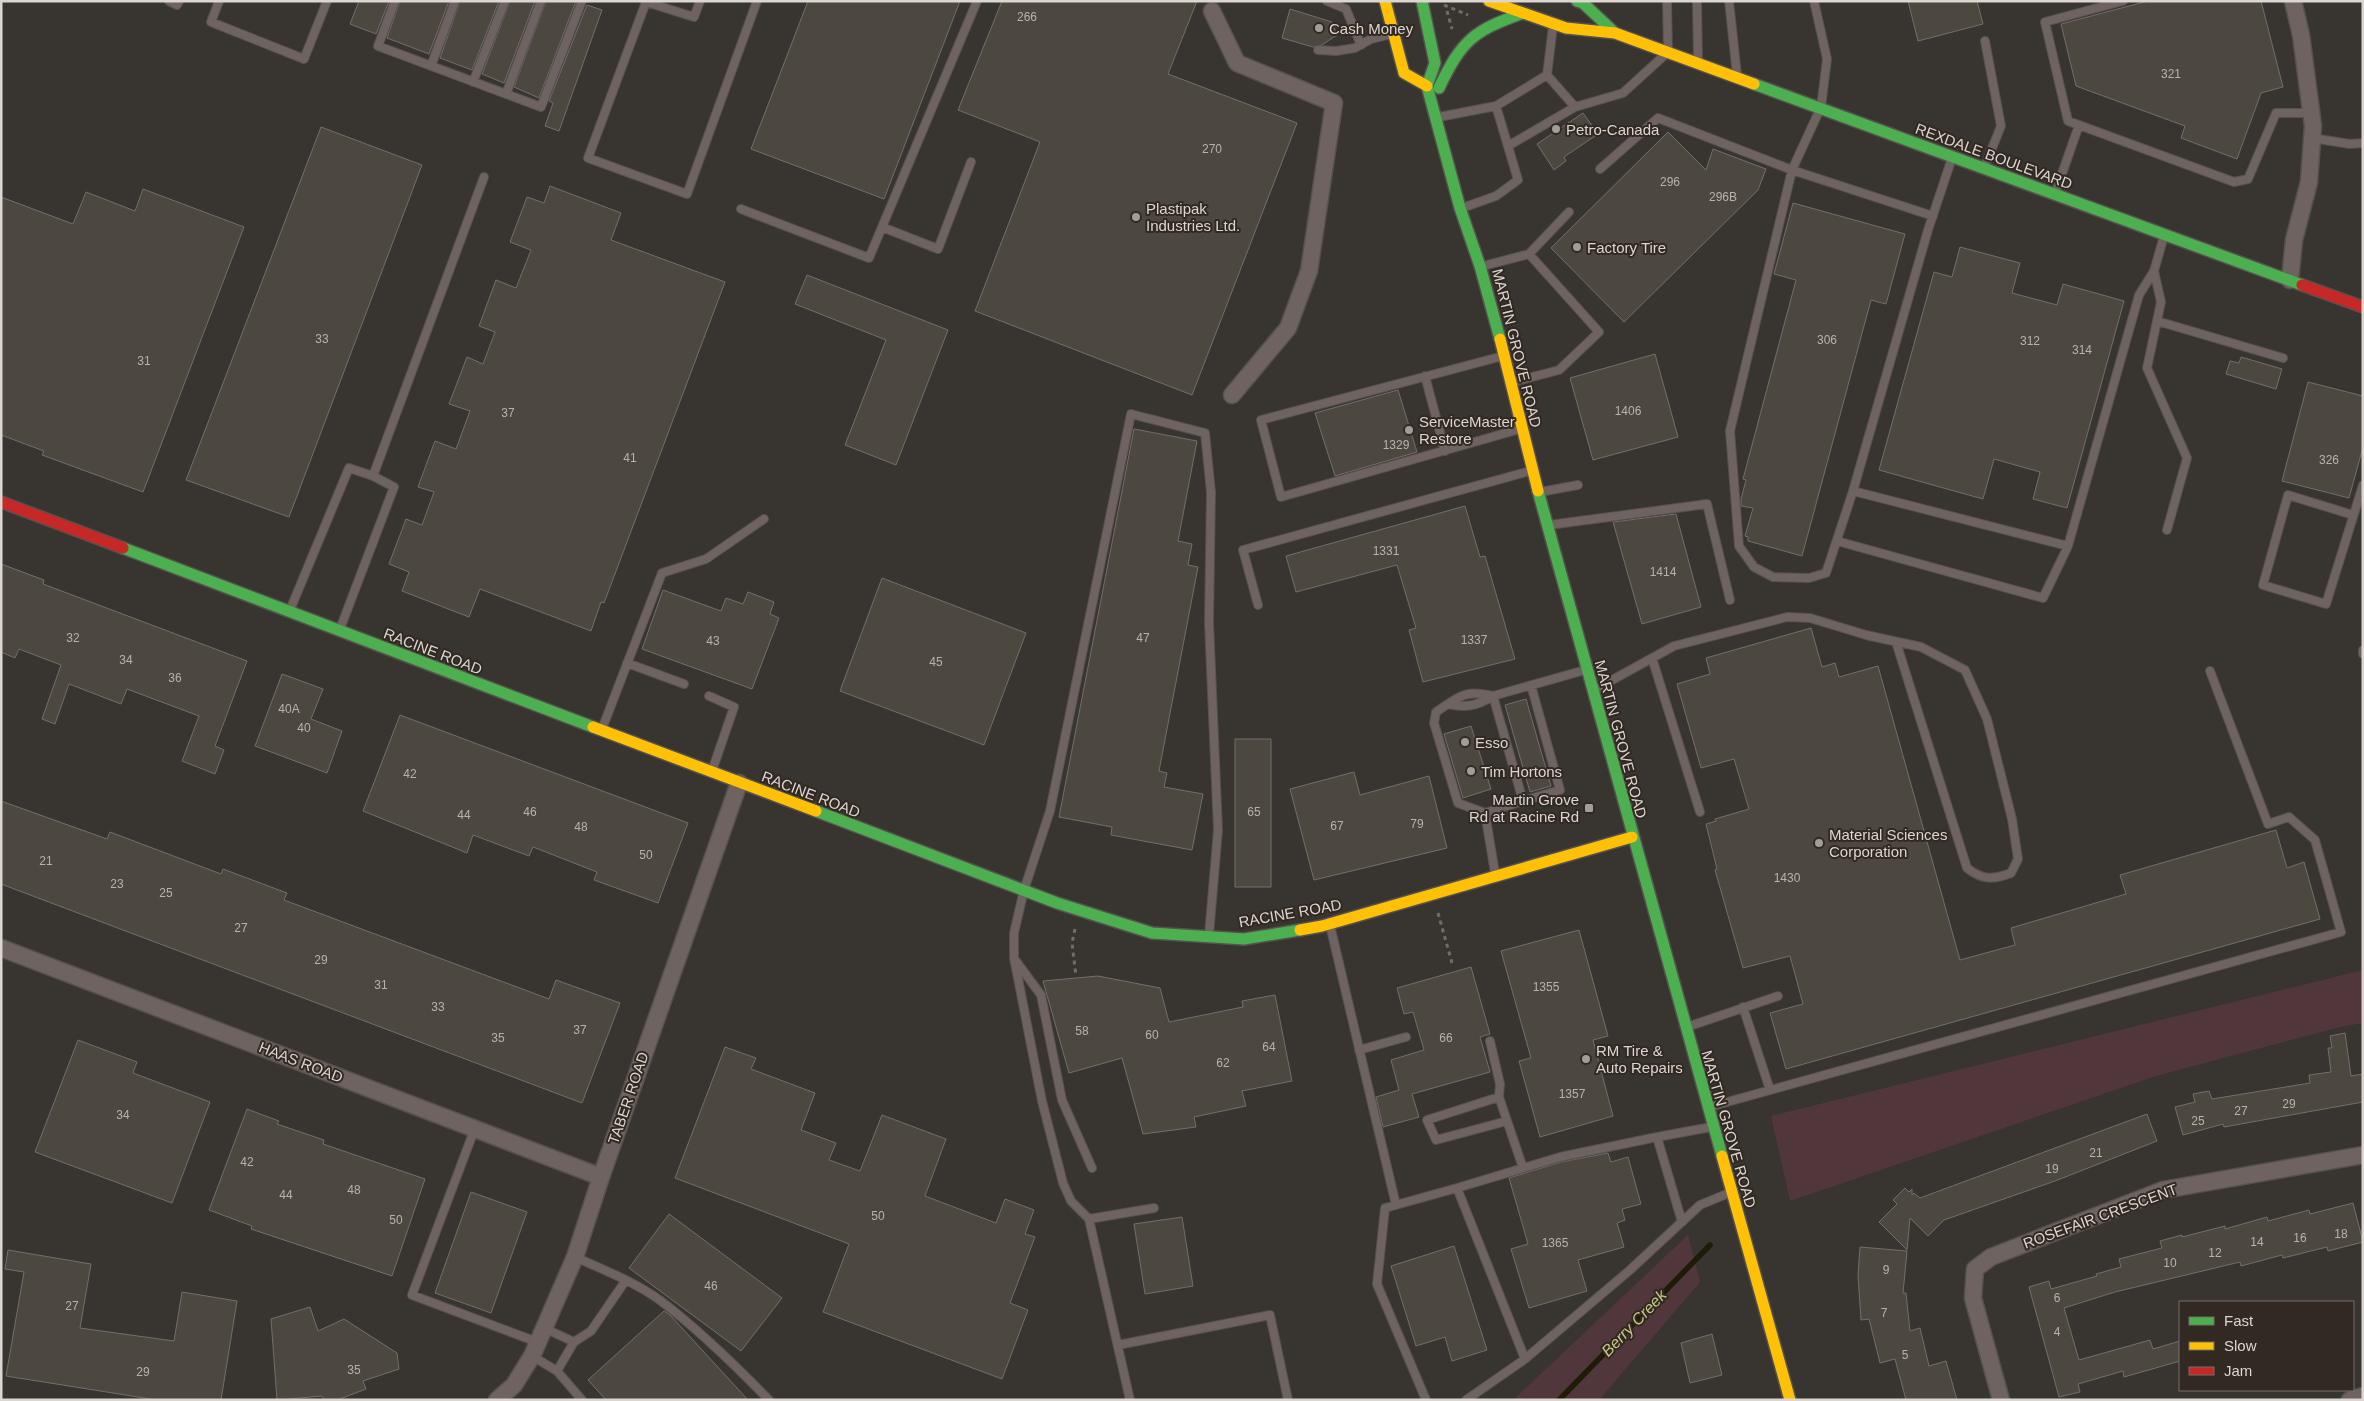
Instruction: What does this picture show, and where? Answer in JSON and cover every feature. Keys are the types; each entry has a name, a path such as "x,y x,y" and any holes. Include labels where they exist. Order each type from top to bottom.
{"main road":[{"path":"1385,1 1404,73 1427,86 1435,63 1422,1"},
{"name":"REXDALE BOULEVARD","path":"1488,1 1566,28 1615,33 2363,307"},
{"name":"REXDALE BOULEVARD","path":"1577,1 1583,3 1615,33"},
{"path":"1432,103 1452,60 1469,37 1493,24 1523,13"},
{"name":"MARTIN GROVE ROAD","path":"1427,86 1460,208 1480,266 1505,356 1521,429 1549,525 1632,837 1790,1400"},
{"name":"RACINE ROAD","path":"1,502 711,773 1024,890 1152,932 1244,939 1330,924 1632,837"}],"street":[{"path":"2290,280 2294,240 2309,182 2312,138 2312,113 2301,35 2292,1"},
{"path":"1212,11 1237,63 1334,104 1309,271 1288,328 1232,395"},
{"name":"TABER ROAD","path":"497,1400 514,1385 538,1342 575,1257 601,1177 739,783"},
{"name":"HAAS ROAD","path":"1,948 601,1177"},
{"name":"ROSEFAIR CRESCENT","path":"2001,1400 1973,1298 1974,1270 1991,1257 2163,1190 2363,1155"},
{"path":"2350,1400 2363,1396"}],"lane":[{"path":"169,1 177,5 178,1"},
{"path":"219,1 211,22 304,59 327,1"},
{"path":"395,1 378,46 541,107 582,1"},
{"path":"431,66 455,1"},
{"path":"473,82 505,1"},
{"path":"506,94 541,1"},
{"path":"700,1 694,18 646,2 588,158 687,194 757,1"},
{"path":"741,209 869,258 978,1"},
{"path":"1328,1 1346,9 1361,45"},
{"path":"1508,146 1575,107 1624,93 1668,52 1666,1"},
{"path":"1697,1 1698,63"},
{"path":"1729,1 1737,77"},
{"path":"1814,1 1827,59 1821,107 1792,170 1730,431 1739,546 1754,567 1774,577 1809,578 1826,574 1853,491 1952,156"},
{"path":"2124,1 2045,22 2068,121 2234,182 2248,179 2276,113 2312,113"},
{"path":"1554,24 1547,75 1575,107"},
{"path":"1318,50 1336,51 1361,45 1371,39 1394,34"},
{"path":"1984,168 2001,126 1985,41"},
{"path":"1437,118 1496,106 1547,75"},
{"path":"1460,208 1496,196 1518,180 1496,106"},
{"path":"1600,168 1658,118 1792,170 1933,216"},
{"path":"2055,194 2079,125"},
{"path":"2312,138 2350,144 2363,143"},
{"path":"882,227 938,249 971,162"},
{"path":"373,476 484,177"},
{"path":"1480,266 1529,254 1569,212"},
{"path":"1837,541 2043,598 2068,546 2139,295 2154,271 2165,235"},
{"path":"1511,383 1559,370 1599,332 1529,254"},
{"path":"2154,271 2161,302 2147,368 2188,458 2167,530"},
{"path":"2157,321 2283,358"},
{"path":"1505,356 1261,420 1281,497 1521,429"},
{"path":"1425,376 1445,451"},
{"path":"1130,1400 1088,1219 1071,1201 1063,1183 1042,1101 1014,958 1014,933 1024,890 1050,811 1131,414 1205,433 1211,492 1209,623 1218,830 1209,937"},
{"path":"290,612 349,468 373,476 394,487 340,631"},
{"path":"1258,605 1243,550 1534,470"},
{"path":"1540,492 1578,485"},
{"path":"2353,515 2288,495 2263,585 2326,604 2363,485"},
{"path":"1853,491 2068,546"},
{"path":"1549,525 1707,504 1730,600"},
{"path":"601,731 662,573 706,559 764,519"},
{"path":"1593,691 1674,646 1787,617 1810,618 1866,635 1921,647 1965,670 1987,719 2012,819 2018,859 2011,873 1996,878 1979,878 1967,868 1896,642"},
{"path":"1652,658 1700,812"},
{"path":"627,663 684,684"},
{"path":"1448,704 1464,708 1481,704 1493,696 1587,670"},
{"path":"1707,1108 2341,932 2314,840 2289,817 2268,824 2210,671"},
{"path":"1493,696 1477,692 1456,697 1436,712 1434,723 1458,804 1485,813 1560,790 1548,764 1536,720 1531,685"},
{"path":"709,696 734,707 711,773"},
{"path":"1493,696 1509,752 1519,772 1523,801"},
{"path":"1503,730 1511,728"},
{"path":"1509,752 1518,749"},
{"path":"1485,813 1495,876"},
{"path":"1330,924 1396,1205"},
{"path":"1014,958 1041,995 1062,1100 1092,1168"},
{"path":"1685,1027 1778,996"},
{"path":"1743,1007 1770,1090"},
{"path":"1359,1050 1406,1037"},
{"path":"1490,1041 1500,1084 1499,1097 1523,1168"},
{"path":"1499,1097 1427,1120 1436,1140 1507,1121"},
{"path":"1426,1400 1377,1284 1385,1208 1560,1157 1713,1127"},
{"path":"475,1128 412,1295 538,1342 574,1342"},
{"path":"1658,1137 1682,1222"},
{"path":"1457,1188 1525,1359"},
{"path":"1466,1400 1525,1359 1630,1270 1700,1205 1731,1192"},
{"path":"1088,1219 1154,1208"},
{"path":"575,1257 626,1280 660,1301 739,1368 769,1400"},
{"path":"557,1371 574,1342 592,1330 626,1280"},
{"path":"1118,1345 1270,1315 1288,1400"},
{"path":"538,1342 557,1371 582,1400"}],"path":[{"path":"1438,2 1474,17"},
{"path":"1445,5 1453,34"},
{"path":"1434,894 1452,963"},
{"path":"1075,927 1072,943 1076,976"}],"shaded area":[{"path":"2363,970 2363,1023 2340,1027 2156,1076 1790,1201 1771,1116"},
{"path":"1688,1235 1700,1282 1599,1400 1513,1400"}],"building":[{"path":"359,1 389,1 376,34 350,24"},
{"path":"400,1 449,1 429,54 387,38"},
{"path":"460,1 499,1 472,70 440,58"},
{"path":"510,1 535,1 504,83 482,74"},
{"path":"546,1 576,1 539,98 514,87"},
{"path":"808,1 960,1 884,199 751,149"},
{"name":"Plastipak Industries Ltd.","path":"1002,1 1197,1 1168,74 1297,123 1192,395 975,311 1040,142 958,110"},
{"path":"1908,1 1977,1 1983,24 1918,41"},
{"path":"2148,1 2261,1 2283,87 2261,93 2237,159 2181,138 2185,126 2076,86 2061,24"},
{"path":"587,5 602,10 559,131 545,126 553,103 549,101"},
{"path":"1290,9 1332,22 1337,35 1322,45 1313,47 1282,38"},
{"path":"1583,113 1598,134 1564,157 1566,161 1554,170 1537,144"},
{"path":"321,127 422,165 289,517 186,480"},
{"path":"1668,132 1706,170 1713,149 1766,169 1758,190 1624,322 1551,248"},
{"path":"550,186 621,213 611,240 725,282 604,603 601,602 591,631 480,589 469,617 402,591 409,572 389,564 406,519 422,525 434,492 418,487 435,441 456,449 470,411 449,404 467,357 483,364 495,332 479,326 496,280 516,288 531,250 510,242 527,197 544,203"},
{"path":"143,189 244,227 143,492 42,455 44,451 1,435 1,197 73,224 86,192 135,211"},
{"path":"1793,203 1905,234 1886,304 1871,300 1802,556 1748,541 1748,537 1745,536 1753,508 1741,506 1746,480 1743,479 1796,280 1774,274"},
{"path":"1960,247 2020,263 2012,293 2057,305 2063,284 2124,301 2067,508 2033,499 2040,472 1994,459 1983,499 1879,470 1934,272 1952,277"},
{"path":"807,275 948,330 896,465 845,445 886,340 795,304"},
{"path":"1655,354 1678,437 1593,460 1570,378"},
{"path":"2241,357 2282,369 2276,389 2226,374 2230,361 2239,363"},
{"path":"2308,382 2363,396 2363,447 2349,498 2282,481"},
{"path":"1398,390 1417,452 1335,476 1315,413"},
{"path":"1134,429 1197,441 1178,541 1192,544 1188,565 1198,567 1159,771 1167,773 1164,787 1203,794 1192,850 1111,835 1112,827 1059,817"},
{"path":"1465,506 1480,557 1485,556 1515,659 1423,682 1409,630 1416,628 1397,565 1296,592 1286,556"},
{"path":"1676,514 1701,607 1642,624 1613,522"},
{"path":"1,564 44,580 43,584 247,661 215,746 224,750 215,774 182,761 199,716 127,689 121,704 69,684 55,724 42,719 61,665 19,649 15,658 1,652"},
{"path":"882,578 1026,633 984,745 840,691"},
{"path":"663,590 721,611 726,598 743,604 748,592 774,602 770,614 779,618 752,689 642,649"},
{"name":"Material Sciences Corporation","path":"1811,628 1822,667 1835,663 1839,677 1878,666 1960,960 2015,945 2011,928 2126,894 2120,875 2276,830 2287,868 2304,862 2320,919 1786,1069 1770,1013 1803,1004 1790,956 1743,968 1715,870 1717,869 1706,824 1716,821 1715,819 1749,809 1734,759 1701,768 1677,684 1710,674 1706,658"},
{"path":"282,674 323,689 311,719 342,731 327,773 255,746"},
{"path":"1526,699 1551,786 1530,792 1505,705"},
{"path":"400,715 688,823 658,903 594,880 597,872 533,847 529,856 473,835 467,853 363,811"},
{"path":"1471,726 1491,789 1463,798 1444,734"},
{"path":"1235,739 1271,739 1271,887 1235,887"},
{"path":"1354,772 1360,795 1429,776 1447,848 1314,880 1290,789"},
{"path":"1,801 107,839 110,832 221,874 223,869 287,893 284,900 549,999 556,980 620,1003 582,1103 1,884"},
{"path":"1579,930 1608,1036 1593,1040 1613,1116 1540,1137 1519,1061 1531,1058 1501,951"},
{"path":"1471,967 1490,1034 1480,1037 1490,1072 1412,1094 1419,1117 1383,1127 1376,1097 1399,1090 1391,1060 1424,1050 1413,1012 1404,1014 1397,988"},
{"path":"1098,976 1160,988 1169,1022 1243,1007 1242,1001 1275,995 1292,1081 1242,1091 1246,1106 1194,1117 1196,1127 1143,1134 1122,1058 1069,1073 1043,981"},
{"path":"2345,1033 2351,1076 2363,1074 2363,1102 2224,1127 2223,1124 2183,1135 2175,1107 2195,1102 2193,1094 2209,1091 2212,1099 2310,1083 2309,1075 2331,1072 2328,1048 2332,1048 2330,1036"},
{"path":"78,1040 137,1062 133,1073 210,1102 172,1203 35,1152"},
{"path":"725,1047 756,1058 751,1069 815,1093 801,1130 836,1143 829,1160 860,1171 882,1115 946,1139 925,1196 996,1223 1005,1199 1034,1210 1025,1234 1035,1237 1010,1303 1028,1310 1002,1379 823,1312 849,1244 675,1178"},
{"path":"247,1109 279,1121 277,1124 324,1140 323,1144 425,1179 392,1276 251,1229 252,1226 209,1210"},
{"path":"2147,1114 2157,1141 2055,1181 1944,1220 1928,1236 1910,1218 1907,1250 1879,1222 1897,1204 1893,1200 1905,1188 1909,1192 1912,1189 1912,1195 1914,1193 1920,1198"},
{"path":"1608,1153 1611,1162 1628,1157 1641,1204 1622,1209 1625,1220 1617,1223 1624,1247 1578,1260 1587,1291 1529,1308 1511,1249 1528,1244 1509,1178 1561,1162"},
{"path":"471,1192 527,1212 491,1313 435,1293"},
{"path":"2353,1203 2363,1242 2328,1251 2327,1247 2283,1258 2282,1255 2241,1266 2240,1262 2115,1292 2064,1308 2079,1360 2150,1340 2153,1349 2179,1341 2179,1361 2124,1377 2123,1371 2078,1384 2080,1392 2059,1397 2029,1287 2049,1281 2051,1289 2097,1276 2096,1274 2121,1267 2119,1259 2162,1248 2160,1241 2182,1235 2182,1237 2225,1226 2225,1229 2267,1217 2268,1221 2309,1210 2310,1214"},
{"path":"669,1214 782,1298 741,1351 629,1268"},
{"path":"1182,1217 1193,1286 1145,1294 1134,1224"},
{"path":"1454,1246 1487,1350 1452,1361 1445,1337 1416,1346 1391,1266"},
{"path":"1860,1247 1907,1251 1903,1293 1906,1293 1910,1331 1920,1328 1929,1366 1946,1361 1957,1400 1906,1400 1895,1359 1880,1363 1869,1319 1861,1320 1858,1275"},
{"path":"8,1250 91,1264 80,1328 174,1341 182,1292 237,1301 221,1400 157,1400 6,1376 24,1272 5,1269"},
{"path":"310,1307 318,1331 344,1319 397,1353 399,1369 363,1381 366,1389 337,1400 324,1400 322,1396 277,1400 271,1319"},
{"path":"664,1311 670,1315 748,1400 606,1400 588,1380"},
{"path":"1712,1334 1722,1375 1690,1383 1681,1343"}],"waterway":[{"name":"Berry Creek","path":"1559,1400 1710,1245"}],"traffic: fast":[{"path":"1422,1 1435,63 1427,86 1460,208 1480,266 1500,339"},
{"path":"1577,1 1583,3 1615,33"},
{"path":"1439,88 1455,59 1471,39 1492,26 1523,13"},
{"path":"1754,84 2302,285"},
{"path":"1538,491 1722,1156"},
{"path":"123,548 593,727"},
{"path":"816,811 1057,903 1152,933 1244,939 1300,930"}],"traffic: slow":[{"path":"1385,1 1404,73 1427,86"},
{"path":"1489,1 1566,28 1615,33 1754,84"},
{"path":"1500,339 1538,491"},
{"path":"593,727 816,811"},
{"path":"1300,930 1322,926 1632,837"},
{"path":"1722,1156 1790,1400"}],"traffic: jam":[{"path":"2302,285 2363,307"},
{"path":"1,502 123,548"}],"place":[{"name":"Cash Money","path":"1319,28"},
{"name":"Petro-Canada","path":"1556,129"},
{"name":"Plastipak Industries Ltd.","path":"1136,217"},
{"name":"Factory Tire","path":"1577,247"},
{"name":"ServiceMaster Restore","path":"1409,430"},
{"name":"Esso","path":"1465,742"},
{"name":"Tim Hortons","path":"1471,771"},
{"name":"Martin Grove Rd at Racine Rd","path":"1589,808"},
{"name":"Material Sciences Corporation","path":"1819,843"},
{"name":"RM Tire & Auto Repairs","path":"1586,1059"}]}
